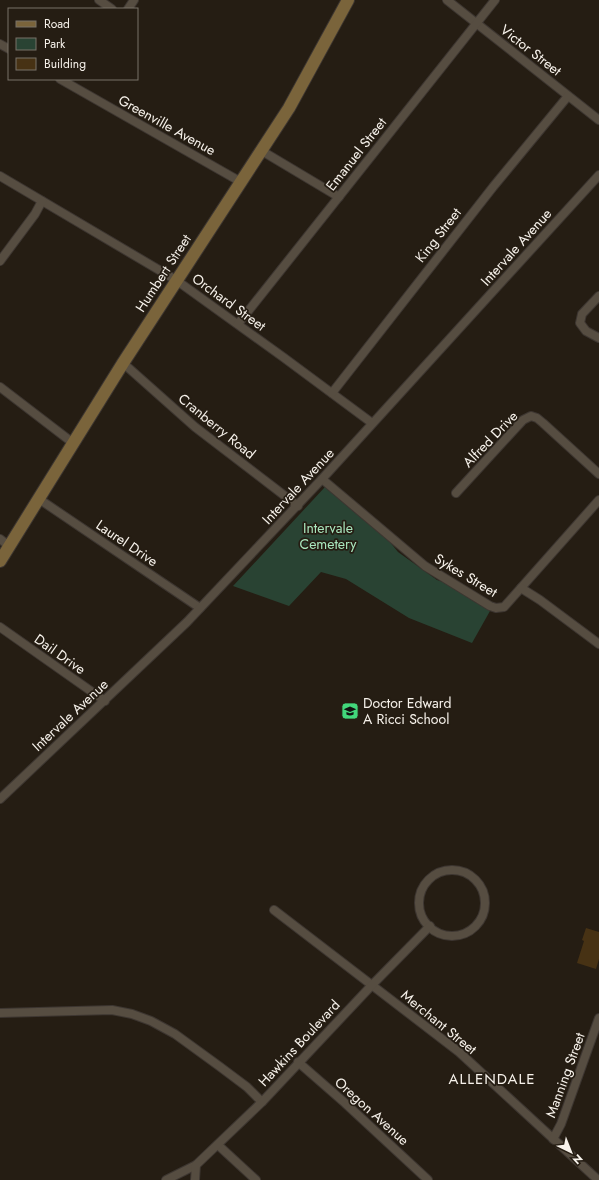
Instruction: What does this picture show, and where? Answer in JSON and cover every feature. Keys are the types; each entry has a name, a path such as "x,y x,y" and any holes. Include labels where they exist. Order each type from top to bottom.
{"street":[{"path":"99,0 111,8"},
{"name":"Humbert Street","path":"0,561 5,542 39,500 123,363 289,108 348,0"},
{"name":"Victor Street","path":"447,0 599,120"},
{"name":"Emanuel Street","path":"238,324 495,0"},
{"name":"Greenville Avenue","path":"62,80 241,182"},
{"name":"King Street","path":"332,392 488,193 568,96"},
{"path":"262,151 339,197"},
{"name":"Intervale Avenue","path":"0,799 105,701 200,608 298,506 599,175"},
{"name":"Orchard Street","path":"0,176 176,280 332,392 372,423"},
{"path":"0,261 42,201"},
{"path":"599,296 582,314 580,323 586,331 599,338"},
{"name":"Cranberry Road","path":"123,363 195,427 298,506"},
{"path":"0,387 74,443"},
{"name":"Alfred Drive","path":"456,493 523,420 531,416 543,422 599,474"},
{"name":"Sykes Street","path":"322,479 425,566 490,606 496,608 504,606 521,588 540,600 599,644"},
{"name":"Laurel Drive","path":"39,500 200,608"},
{"path":"521,588 599,500"},
{"name":"Dail Drive","path":"0,627 105,701"},
{"path":"451,870 464,872 475,879 480,885 485,902 481,918 476,925 462,934 453,935 444,934 430,926 424,920 420,904 420,895 428,880 443,871 451,870"},
{"name":"Merchant Street","path":"274,910 459,1052 598,1180"},
{"name":"Hawkins Boulevard","path":"166,1180 196,1165 218,1145 262,1102 298,1062 430,926"},
{"path":"0,1014 112,1010 132,1014 151,1021 175,1034 247,1087 262,1102"},
{"name":"Manning Street","path":"553,1139 561,1124 598,1023"},
{"name":"Oregon Avenue","path":"298,1062 345,1103 428,1180"},
{"path":"218,1145 256,1180"},
{"path":"195,1180 196,1165"}],"green space":[{"name":"Intervale Cemetery","path":"325,487 386,537 398,552 437,580 449,584 490,611 472,643 409,618 346,579 321,572 289,606 233,586"}],"building":[{"path":"586,928 599,932 599,959 596,969 577,963 584,941 582,940"}],"place":[{"name":"Doctor Edward A Ricci School","path":"350,711"}],"district":[{"name":"ALLENDALE","path":"492,1079"}]}
